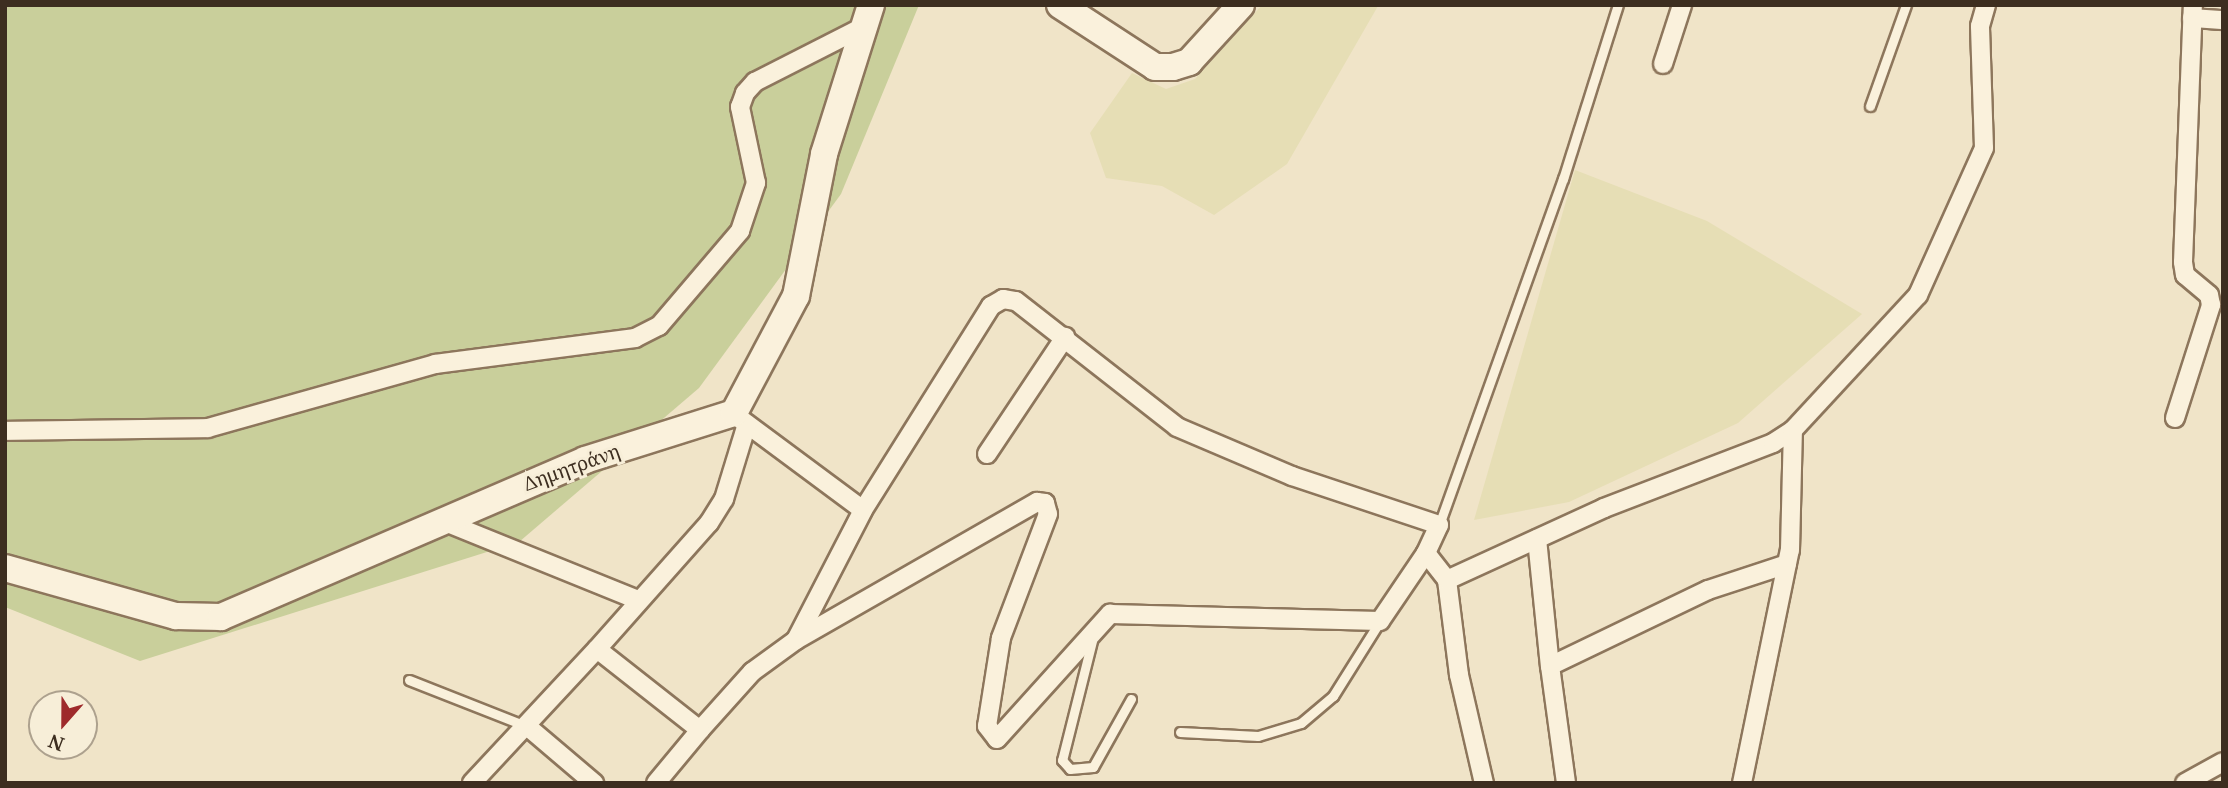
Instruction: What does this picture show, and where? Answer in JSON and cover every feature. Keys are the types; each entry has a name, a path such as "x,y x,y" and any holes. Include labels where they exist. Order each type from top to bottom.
{"street":[{"path":"472,783 528,727 719,508 741,418 799,286 824,154 859,29 871,5"},
{"path":"1060,5 1155,66 1173,67 1189,62 1241,5"},
{"path":"1663,65 1682,5"},
{"path":"1447,580 1793,430 1918,295 1984,148 1980,26 1986,5"},
{"path":"2175,418 2211,305 2209,295 2185,275 2183,261 2193,12 2223,20"},
{"path":"5,431 245,423 435,365 635,338 659,326 740,231 757,183 740,107 745,93 755,82 859,29"},
{"path":"656,783 752,671 796,640 1037,502 1045,503 1048,514 1001,638 990,734 1007,735 1097,622 1123,611 1380,621 1426,553 1439,525 1292,476 1177,427 1016,301 991,306 863,510 796,640"},
{"path":"987,454 1065,337"},
{"path":"741,418 863,510"},
{"name":"Δημητράνη","path":"5,568 176,616 222,617 450,524 585,460 741,418"},
{"path":"1742,783 1787,564 1793,430"},
{"path":"450,524 638,600"},
{"path":"1537,539 1566,783"},
{"path":"1426,553 1447,580 1459,675 1484,783"},
{"path":"1550,666 1708,590 1787,564"},
{"path":"597,649 700,730"},
{"path":"528,727 594,783"},
{"path":"2185,783 2223,762"}],"lane":[{"path":"1439,525 1563,178 1618,5"},
{"path":"1870,106 1906,5"},
{"path":"1180,733 1258,736 1301,723 1334,696 1380,621"},
{"path":"1097,622 1062,760 1070,769 1093,766 1132,699"},
{"path":"409,680 528,727"}],"shaded area":[{"path":"1262,5 1378,6 1287,164 1214,215 1162,186 1106,178 1090,133 1132,73 1166,89 1195,79"},
{"path":"1575,170 1707,221 1862,314 1738,423 1569,502 1474,520"}],"green space":[{"path":"5,5 919,5 841,194 699,388 519,542 140,661 5,607"}]}
